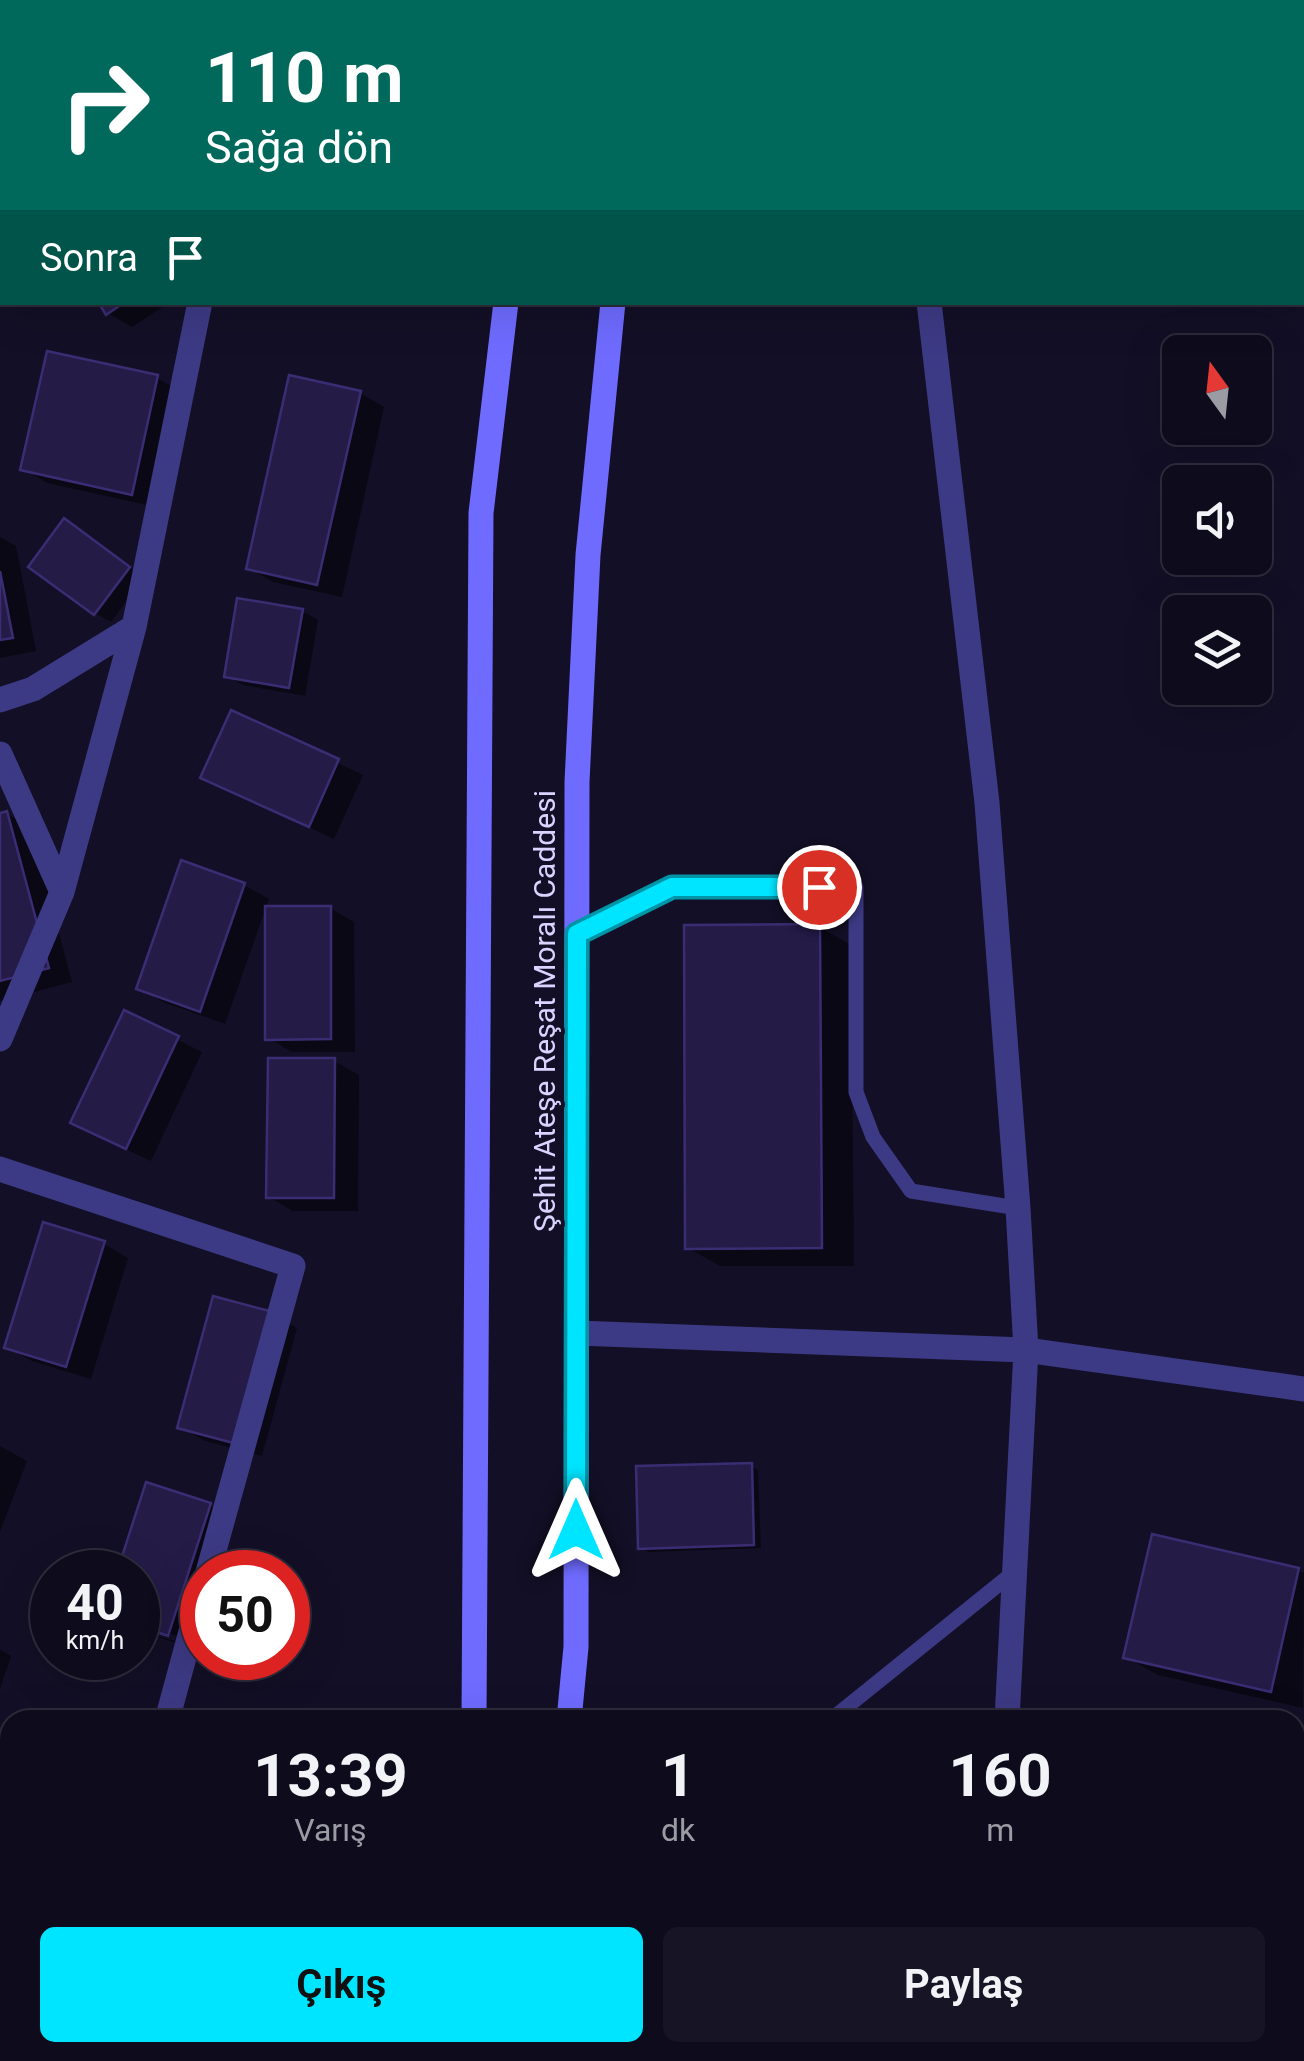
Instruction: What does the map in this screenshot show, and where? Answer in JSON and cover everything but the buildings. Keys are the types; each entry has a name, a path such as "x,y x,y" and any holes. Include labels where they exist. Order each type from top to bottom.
{"main road":[{"path":"474,1710 481,513 506,305"},
{"name":"Şehit Ateşe Reşat Moralı Caddesi","path":"569,1710 576,1648 577,782 588,555 613,305"}],"street":[{"path":"1,1034 62,892 134,627 199,305"},
{"path":"929,305 986,802 1026,1350 1007,1710"},
{"path":"0,700 33,689 134,627"},
{"path":"0,754 62,892"},
{"path":"0,1168 293,1266 214,1550"},
{"path":"577,1333 1026,1350 1304,1389"},
{"path":"170,1710 180,1672"}],"lane":[{"path":"577,934 672,887 856,888 856,1092 873,1137 911,1192 1018,1208"},
{"path":"843,1710 1014,1572"}],"route":[{"path":"576,1530 577,934 672,887 819,887"}]}
